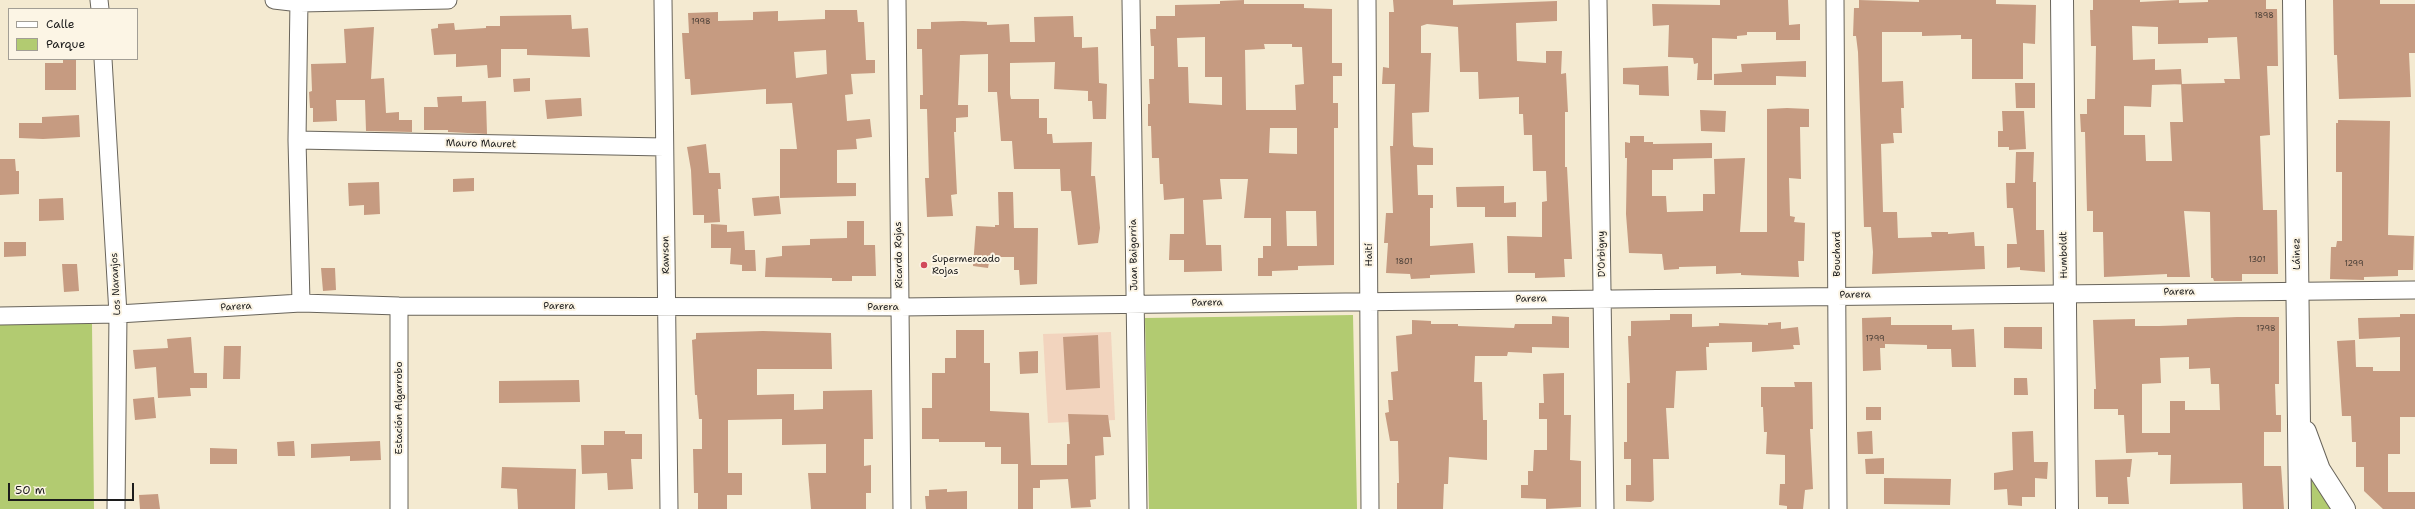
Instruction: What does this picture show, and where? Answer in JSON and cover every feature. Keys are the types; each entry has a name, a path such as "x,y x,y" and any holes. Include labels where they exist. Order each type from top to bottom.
{"main road":[{"name":"Humboldt","path":"2062,0 2068,509"},
{"name":"Láinez","path":"2294,0 2300,509"},
{"path":"2299,414 2319,470 2344,509"}],"street":[{"path":"274,0 448,0"},
{"name":"Rawson","path":"663,0 669,509"},
{"name":"Ricardo Rojas","path":"897,0 902,509"},
{"name":"Juan Baigorria","path":"1131,0 1138,509"},
{"name":"Haití","path":"1367,0 1370,509"},
{"name":"D'Orbigny","path":"1598,0 1605,509"},
{"name":"Bouchard","path":"1835,0 1838,509"},
{"path":"300,1 297,140 301,303"},
{"name":"Los Naranjos","path":"103,60 118,314 116,509"},
{"name":"Mauro Mauret","path":"297,140 664,147"},
{"name":"Parera","path":"0,316 118,314 301,303 399,306 900,307 1837,295 2415,290"},
{"name":"Estación Algarrobo","path":"399,306 399,509"}],"shaded area":[{"path":"1111,332 1115,420 1048,423 1043,334"}],"green space":[{"path":"1353,315 1357,509 1149,509 1145,318"},
{"path":"0,324 92,324 94,509 0,509"},
{"path":"2310,481 2314,481 2338,509 2308,509"}],"building":[{"path":"1244,0 1244,4 1304,4 1304,8 1332,9 1332,63 1342,63 1342,76 1333,76 1333,103 1338,103 1338,128 1334,128 1334,265 1298,266 1298,270 1272,271 1272,276 1258,276 1258,258 1263,258 1263,246 1271,246 1271,218 1244,218 1248,179 1220,179 1222,199 1203,200 1206,245 1221,245 1222,271 1184,272 1184,260 1169,260 1170,234 1184,234 1184,198 1164,200 1163,184 1160,184 1159,158 1152,158 1151,126 1148,126 1148,104 1150,104 1149,79 1154,79 1154,46 1151,46 1150,29 1156,29 1156,16 1175,16 1175,5 1220,4 1220,1","holes":["1205,37 1205,77 1222,77 1222,105 1189,103 1188,67 1178,67 1177,38","1264,44 1292,44 1292,47 1302,47 1304,84 1295,85 1296,110 1246,110 1245,50 1265,49","1270,128 1297,128 1297,154 1269,153","1286,211 1316,211 1317,246 1287,246"]},
{"path":"1393,0 1453,0 1453,5 1557,1 1557,21 1516,23 1517,61 1546,63 1546,51 1562,51 1561,74 1566,73 1568,112 1565,112 1565,167 1567,167 1572,259 1564,259 1565,277 1535,278 1535,273 1508,273 1507,236 1542,237 1542,202 1547,201 1546,171 1533,171 1532,135 1524,135 1523,114 1519,114 1519,97 1479,99 1478,72 1460,72 1458,27 1427,24 1421,26 1421,53 1431,53 1429,112 1412,113 1413,145 1414,147 1433,148 1433,165 1417,165 1418,195 1433,195 1433,208 1430,208 1430,246 1473,243 1475,273 1430,275 1430,278 1411,279 1410,274 1386,273 1388,243 1384,243 1386,213 1393,213 1390,146 1393,146 1395,84 1382,84 1383,67 1389,68 1389,12 1394,12"},
{"path":"1720,0 1788,0 1789,25 1800,24 1800,40 1776,40 1776,32 1747,32 1747,35 1737,36 1737,39 1712,38 1712,80 1697,80 1698,63 1694,64 1693,58 1668,57 1669,25 1653,26 1652,4 1720,5"},
{"path":"1859,0 1919,2 1919,0 1996,0 1996,4 2036,5 2035,44 2023,43 2023,79 1972,79 1972,39 1961,39 1961,35 1922,36 1922,32 1882,32 1882,82 1903,81 1904,108 1901,108 1902,133 1893,133 1894,143 1881,144 1883,212 1897,212 1898,238 1932,237 1931,232 1948,232 1948,234 1974,232 1975,246 1984,246 1985,269 1872,274 1873,252 1871,227 1864,227 1858,52 1856,36 1853,36 1854,8 1859,8"},
{"path":"2093,0 2140,0 2140,2 2179,0 2179,3 2208,2 2208,0 2266,0 2266,9 2277,9 2278,66 2267,66 2270,135 2260,136 2263,210 2277,210 2278,274 2242,274 2242,281 2214,281 2213,278 2211,278 2210,212 2184,211 2190,277 2167,277 2167,274 2104,277 2103,232 2093,232 2093,211 2087,211 2085,132 2081,132 2080,114 2087,114 2087,99 2095,99 2096,46 2091,46 2090,10 2093,10","holes":["2132,26 2158,27 2158,44 2208,43 2208,38 2237,37 2240,79 2224,79 2225,83 2182,84 2181,69 2155,70 2155,59 2133,60","2181,84 2183,122 2170,122 2172,161 2146,161 2145,135 2124,135 2124,106 2151,107 2152,85"]},
{"path":"2333,0 2380,0 2380,4 2415,4 2415,53 2409,53 2411,97 2339,99 2337,55 2334,55"},
{"path":"825,10 857,10 858,22 864,22 866,60 875,60 875,73 851,74 853,94 845,95 847,121 870,119 872,137 856,139 857,149 837,150 837,183 856,183 856,196 780,198 780,149 797,149 792,103 766,104 766,89 691,95 690,79 685,79 682,33 689,33 688,13 718,12 718,21 753,20 753,12 778,11 778,21 825,19","holes":["826,50 827,74 796,78 794,52"]},
{"path":"571,15 572,29 588,28 590,57 527,55 527,49 501,49 501,77 488,78 487,65 456,67 456,54 434,55 431,29 438,28 438,24 454,23 455,30 486,28 486,26 500,26 500,16"},
{"path":"1073,16 1074,37 1082,37 1082,48 1098,47 1099,83 1107,84 1106,119 1093,119 1092,101 1088,101 1088,91 1054,89 1055,62 1010,63 1010,94 1011,99 1039,99 1039,118 1047,118 1047,134 1052,134 1053,143 1092,142 1091,176 1095,176 1100,228 1098,243 1078,245 1071,191 1061,191 1060,169 1014,169 1012,141 1001,141 997,92 988,92 988,54 960,55 958,105 968,105 968,117 956,118 956,132 954,132 957,194 951,195 953,216 927,217 925,178 929,178 927,109 920,109 920,95 923,95 922,49 917,49 917,29 931,29 931,22 963,21 987,22 987,25 1009,24 1010,42 1035,42 1034,17"},
{"path":"374,27 371,79 384,78 386,113 399,112 399,120 412,120 412,132 366,131 365,100 336,100 337,121 313,122 313,108 310,108 309,92 312,91 311,64 346,63 344,29"},
{"path":"63,60 76,60 76,90 45,90 45,63 63,63"},
{"path":"1806,61 1806,77 1776,76 1776,85 1714,85 1714,74 1742,72 1741,64"},
{"path":"1668,66 1669,96 1639,95 1639,85 1623,84 1623,68"},
{"path":"530,78 530,91 514,92 513,79"},
{"path":"2015,83 2035,83 2035,108 2016,108"},
{"path":"462,96 462,102 486,101 487,134 448,132 448,130 424,130 424,107 438,107 437,97"},
{"path":"581,98 582,116 547,119 545,100"},
{"path":"1767,109 1809,109 1809,127 1800,127 1801,179 1789,178 1790,216 1795,217 1794,222 1805,223 1804,261 1798,261 1799,277 1741,275 1741,273 1716,274 1716,266 1679,267 1679,269 1664,270 1662,254 1629,253 1626,214 1627,158 1625,158 1625,142 1630,143 1630,136 1644,136 1644,142 1653,142 1653,144 1712,143 1712,158 1673,159 1673,170 1652,170 1652,196 1666,196 1667,212 1703,211 1703,194 1715,194 1714,159 1745,158 1740,232 1767,232"},
{"path":"1700,110 1726,111 1725,132 1701,131"},
{"path":"2002,111 2024,111 2026,149 2009,150 2009,147 1998,147 1998,131 2003,131"},
{"path":"79,115 80,137 43,139 19,138 19,123 42,123 42,117"},
{"path":"2338,120 2390,121 2388,235 2414,236 2413,270 2398,270 2398,276 2364,277 2364,280 2330,279 2331,247 2336,247 2337,241 2342,241 2342,172 2336,172 2336,123 2338,123"},
{"path":"706,144 709,173 720,173 721,189 718,189 720,222 704,223 704,215 693,215 691,170 687,147"},
{"path":"2016,152 2034,152 2033,182 2036,182 2036,230 2044,230 2045,272 2020,270 2020,267 2007,268 2007,244 2017,244 2013,208 2007,208 2006,183 2015,183"},
{"path":"0,159 15,159 16,171 19,171 19,194 0,195"},
{"path":"474,178 474,191 453,192 453,179"},
{"path":"379,182 380,214 364,215 364,205 349,206 348,183"},
{"path":"1504,186 1504,203 1516,202 1516,217 1485,217 1485,207 1457,207 1456,187"},
{"path":"998,192 1013,192 1014,228 1038,228 1037,284 1020,285 1019,270 1014,270 1014,257 990,257 988,268 973,266 976,226 995,227 995,225 999,225"},
{"path":"779,196 781,214 754,216 752,198"},
{"path":"63,198 64,220 39,221 39,199"},
{"path":"847,221 864,221 864,245 875,245 876,276 852,276 852,281 832,281 832,278 765,277 766,258 782,256 782,246 810,245 810,239 847,238"},
{"path":"711,224 727,225 727,232 744,231 745,250 755,250 756,271 742,271 742,265 730,264 731,248 711,248"},
{"path":"4,242 26,242 26,256 4,257"},
{"path":"62,264 77,264 79,291 64,292"},
{"path":"321,268 335,268 336,290 323,291"},
{"path":"1670,314 1692,314 1692,327 1719,326 1719,323 1768,325 1768,323 1781,322 1781,329 1798,327 1800,345 1793,345 1794,349 1752,352 1752,342 1709,343 1709,347 1706,347 1707,370 1676,371 1674,408 1666,408 1669,459 1653,459 1654,500 1651,502 1626,501 1626,485 1631,485 1631,459 1624,459 1624,442 1627,442 1627,383 1630,383 1628,336 1631,336 1631,321 1670,320"},
{"path":"2400,314 2415,314 2415,417 2400,417 2400,454 2388,454 2388,492 2415,492 2415,509 2383,509 2364,491 2364,467 2356,467 2356,442 2352,442 2351,416 2342,416 2337,341 2355,340 2356,367 2373,367 2373,371 2400,371 2400,337 2359,339 2358,318 2400,317"},
{"path":"1552,316 1569,317 1569,348 1532,347 1532,353 1508,352 1507,356 1475,356 1474,382 1482,382 1483,420 1487,420 1487,460 1449,457 1448,484 1444,484 1443,509 1397,509 1397,483 1399,483 1398,441 1390,441 1385,413 1389,412 1388,400 1393,400 1391,372 1398,371 1396,336 1412,334 1412,320 1431,321 1431,324 1458,324 1458,326 1514,328 1515,324 1552,324"},
{"path":"1891,317 1891,325 1952,325 1952,330 1974,329 1976,367 1952,367 1951,349 1927,349 1927,345 1885,344 1885,348 1880,348 1881,370 1863,371 1862,318"},
{"path":"2279,317 2279,384 2275,384 2276,415 2281,415 2281,432 2264,432 2264,466 2281,466 2284,509 2243,509 2242,483 2170,484 2171,455 2158,455 2158,452 2126,453 2124,415 2118,415 2118,409 2094,409 2094,389 2096,389 2093,320 2135,319 2135,326 2159,326 2187,325 2187,319","holes":["2189,357 2189,369 2210,368 2211,384 2219,384 2220,410 2185,410 2185,401 2170,401 2170,433 2142,433 2142,384 2161,383 2160,358"]},
{"path":"2004,327 2042,327 2042,349 2004,348"},
{"path":"956,330 984,330 984,363 990,363 990,411 1029,413 1031,465 1067,465 1067,444 1070,444 1068,414 1108,415 1111,437 1103,437 1104,455 1095,456 1096,499 1090,500 1091,507 1071,508 1068,479 1040,480 1040,488 1033,488 1033,509 1018,509 1018,464 1001,464 1001,447 985,447 985,442 939,442 939,439 922,439 922,408 932,408 932,373 945,373 945,358 956,358"},
{"path":"763,331 831,333 832,369 757,369 757,395 794,394 794,410 823,409 823,391 872,390 873,439 864,439 864,466 871,465 871,493 866,493 866,509 811,509 808,473 826,473 826,444 782,445 782,419 728,420 728,473 742,473 742,495 727,495 727,509 698,509 698,493 694,493 693,449 702,449 702,419 699,419 697,395 695,395 692,340 696,339 696,333"},
{"path":"1098,335 1100,388 1066,390 1063,337"},
{"path":"191,337 194,373 207,373 207,388 190,388 191,396 158,398 156,367 135,369 133,350 168,348 167,339"},
{"path":"224,346 241,346 240,379 223,379"},
{"path":"1038,351 1038,373 1020,374 1019,352"},
{"path":"1564,373 1564,415 1571,415 1570,460 1581,461 1581,507 1546,509 1546,499 1521,498 1521,485 1528,485 1528,471 1533,471 1534,450 1547,450 1547,419 1539,419 1539,403 1544,403 1543,374"},
{"path":"2014,378 2027,378 2028,395 2014,395"},
{"path":"579,380 580,402 499,403 499,381"},
{"path":"1794,382 1812,382 1813,429 1810,429 1813,489 1805,490 1803,509 1787,509 1787,506 1779,505 1780,484 1785,484 1785,455 1766,454 1767,432 1764,432 1763,407 1761,407 1761,387 1795,387"},
{"path":"154,397 156,418 135,420 133,399"},
{"path":"1866,407 1881,407 1881,420 1866,420"},
{"path":"604,431 625,431 625,434 642,434 642,459 631,459 633,489 608,490 607,473 582,474 581,445 604,445"},
{"path":"1872,431 1873,454 1858,454 1857,432"},
{"path":"2033,431 2034,462 2048,462 2047,479 2035,478 2035,497 2022,497 2022,506 2008,505 2007,489 1994,490 1994,473 2013,470 2012,432"},
{"path":"294,441 295,456 278,456 277,442"},
{"path":"380,441 381,460 350,461 350,456 311,458 311,444"},
{"path":"210,448 237,449 237,464 210,464"},
{"path":"1884,458 1884,474 1866,474 1865,459"},
{"path":"2132,459 2130,477 2127,477 2129,504 2108,504 2108,497 2096,497 2095,460"},
{"path":"502,467 576,469 575,509 518,509 517,489 501,488"},
{"path":"1884,478 1951,479 1950,505 1884,504"},
{"path":"947,489 947,492 967,491 967,509 926,509 925,496 929,496 929,490"},
{"path":"158,494 160,509 140,509 139,495"}],"place":[{"name":"Supermercado Rojas","path":"924,265"}]}
